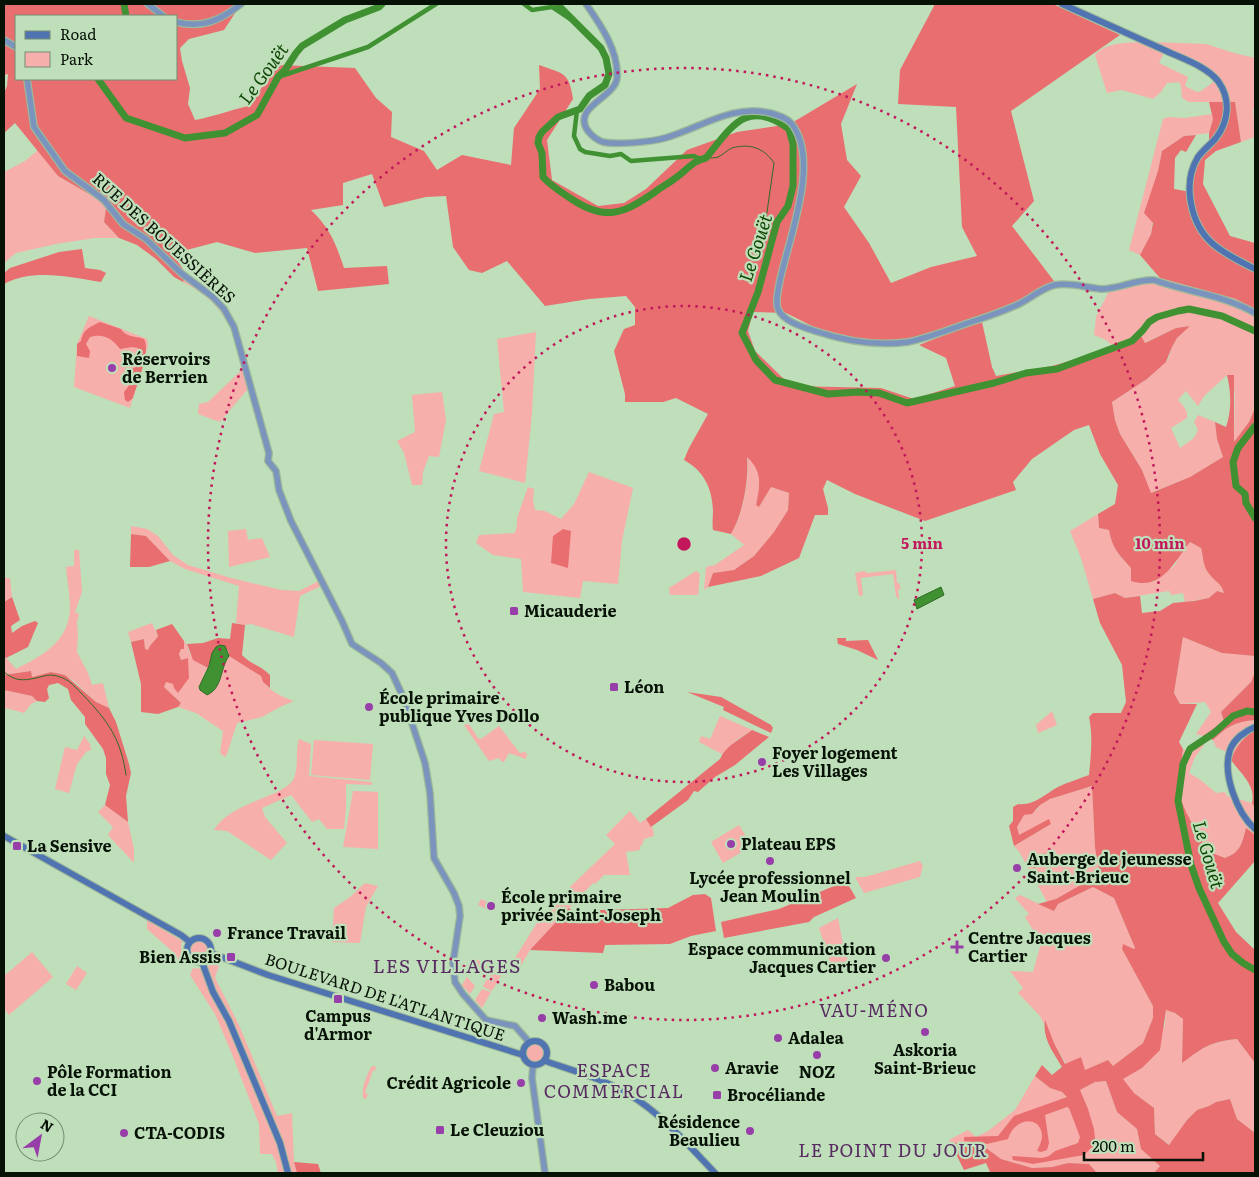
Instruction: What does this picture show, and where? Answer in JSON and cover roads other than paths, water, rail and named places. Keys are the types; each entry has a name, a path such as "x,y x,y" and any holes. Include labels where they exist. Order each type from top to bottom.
{"main road":[{"path":"1062,4 1196,65 1217,80 1225,96 1226,114 1220,132 1204,149 1194,165 1190,180 1191,202 1198,223 1212,243 1255,270"},
{"path":"1255,726 1237,738 1230,749 1228,758 1234,801 1240,812 1255,830"},
{"path":"4,836 181,935 190,942"},
{"path":"196,939 206,940 210,946 211,953 208,959 202,962 195,962 189,957 187,949 190,942 196,939"},
{"name":"BOULEVARD DE L'ATLANTIQUE","path":"211,953 268,975 523,1055"},
{"path":"202,962 213,992 229,1021 280,1143 288,1173"},
{"path":"540,1041 546,1046 548,1054 545,1061 532,1065 527,1062 523,1055 524,1047 529,1042 540,1041"},
{"path":"545,1061 583,1073 617,1088 640,1102 674,1132 715,1173"}],"street":[{"path":"148,4 162,15"},
{"path":"178,23 186,25 212,23 242,4"},
{"path":"586,4 608,39 615,60 617,79 613,88 588,110 585,117 586,127 595,138 604,142 651,141 726,115 747,110 757,110 780,116 792,124 799,140 804,174 803,190 781,275 776,303 777,308 785,317 806,328 861,342 907,342 1004,311 1046,288 1056,285 1104,289 1116,288 1143,280 1154,280 1226,300 1244,306 1255,313"},
{"path":"4,40 15,46"},
{"name":"RUE DES BOUESSIÈRES","path":"26,80 34,127 65,171 104,200 123,224 146,239 181,273 213,297 229,317 243,353 269,453 268,461 276,471 276,481 284,506 338,612 349,639 361,652 386,667 396,681 404,699 429,778 434,858 454,893 459,906 460,916 453,963 455,982 486,1020 515,1026 529,1042"},
{"path":"532,1065 532,1078 545,1173"}],"waterway":[{"name":"Le Gouët","path":"124,4 126,15"},
{"name":"Le Gouët","path":"99,80 126,118 185,138 225,133 257,115 278,77 302,46 345,20 379,7 382,4"},
{"path":"278,77 368,47 436,4"},
{"path":"524,4 532,10 552,7 573,21"},
{"name":"Le Gouët","path":"557,4 601,48 606,58 609,74 605,85 589,96 580,109 558,117 539,137 538,143 542,153 543,177 556,189 582,206 604,212 614,212 633,206 672,181 693,164 706,158 733,127 751,116 762,116 774,120 789,129 793,144 793,186 788,206 777,222 758,292 742,333 756,360 775,380 828,394 879,393 907,403 994,383 1026,373 1057,369 1132,341 1149,322 1157,317 1178,311 1189,309 1222,316 1255,331"},
{"path":"577,110 574,136 580,149 585,152 610,156 621,154 631,161 694,156 700,159"},
{"path":"706,158 718,157 732,148 745,146 756,148 766,154 774,163 766,219 777,222"},
{"name":"Le Gouët","path":"1255,426 1238,448 1233,462 1236,486 1245,494 1246,503 1255,518"},
{"path":"4,672 15,679 23,680 49,675 57,676 73,684 100,713 112,731 121,751 126,775"},
{"name":"Le Gouët","path":"1255,712 1247,711 1233,716 1214,733 1190,749 1183,764 1178,801 1191,865 1199,888 1224,942 1232,954 1255,970"}],"place":[{"name":"Réservoirs de Berrien","path":"112,368"},
{"name":"Micauderie","path":"514,611"},
{"name":"Léon","path":"614,687"},
{"name":"École primaire publique Yves Dollo","path":"369,707"},
{"name":"Foyer logement Les Villages","path":"762,762"},
{"name":"Plateau EPS","path":"731,844"},
{"name":"La Sensive","path":"17,846"},
{"name":"Lycée professionnel Jean Moulin","path":"770,861"},
{"name":"Auberge de jeunesse Saint-Brieuc","path":"1017,868"},
{"name":"École primaire privée Saint-Joseph","path":"491,906"},
{"name":"France Travail","path":"217,933"},
{"name":"Centre Jacques Cartier","path":"957,947"},
{"name":"Bien Assis","path":"231,957"},
{"name":"Espace communication Jacques Cartier","path":"886,958"},
{"name":"Babou","path":"594,985"},
{"name":"Campus d'Armor","path":"338,999"},
{"name":"Wash.me","path":"542,1018"},
{"name":"Askoria Saint-Brieuc","path":"925,1032"},
{"name":"Adalea","path":"778,1038"},
{"name":"NOZ","path":"817,1055"},
{"name":"Aravie","path":"715,1068"},
{"name":"Pôle Formation de la CCI","path":"37,1081"},
{"name":"Crédit Agricole","path":"521,1083"},
{"name":"Brocéliande","path":"717,1095"},
{"name":"Le Cleuziou","path":"440,1130"},
{"name":"Résidence Beaulieu","path":"750,1131"},
{"name":"CTA-CODIS","path":"124,1133"}],"district":[{"name":"LES VILLAGES","path":"447,966"},
{"name":"VAU-MÉNO","path":"874,1011"},
{"name":"ESPACE COMMERCIAL","path":"614,1081"},
{"name":"LE POINT DU JOUR","path":"893,1151"}]}
